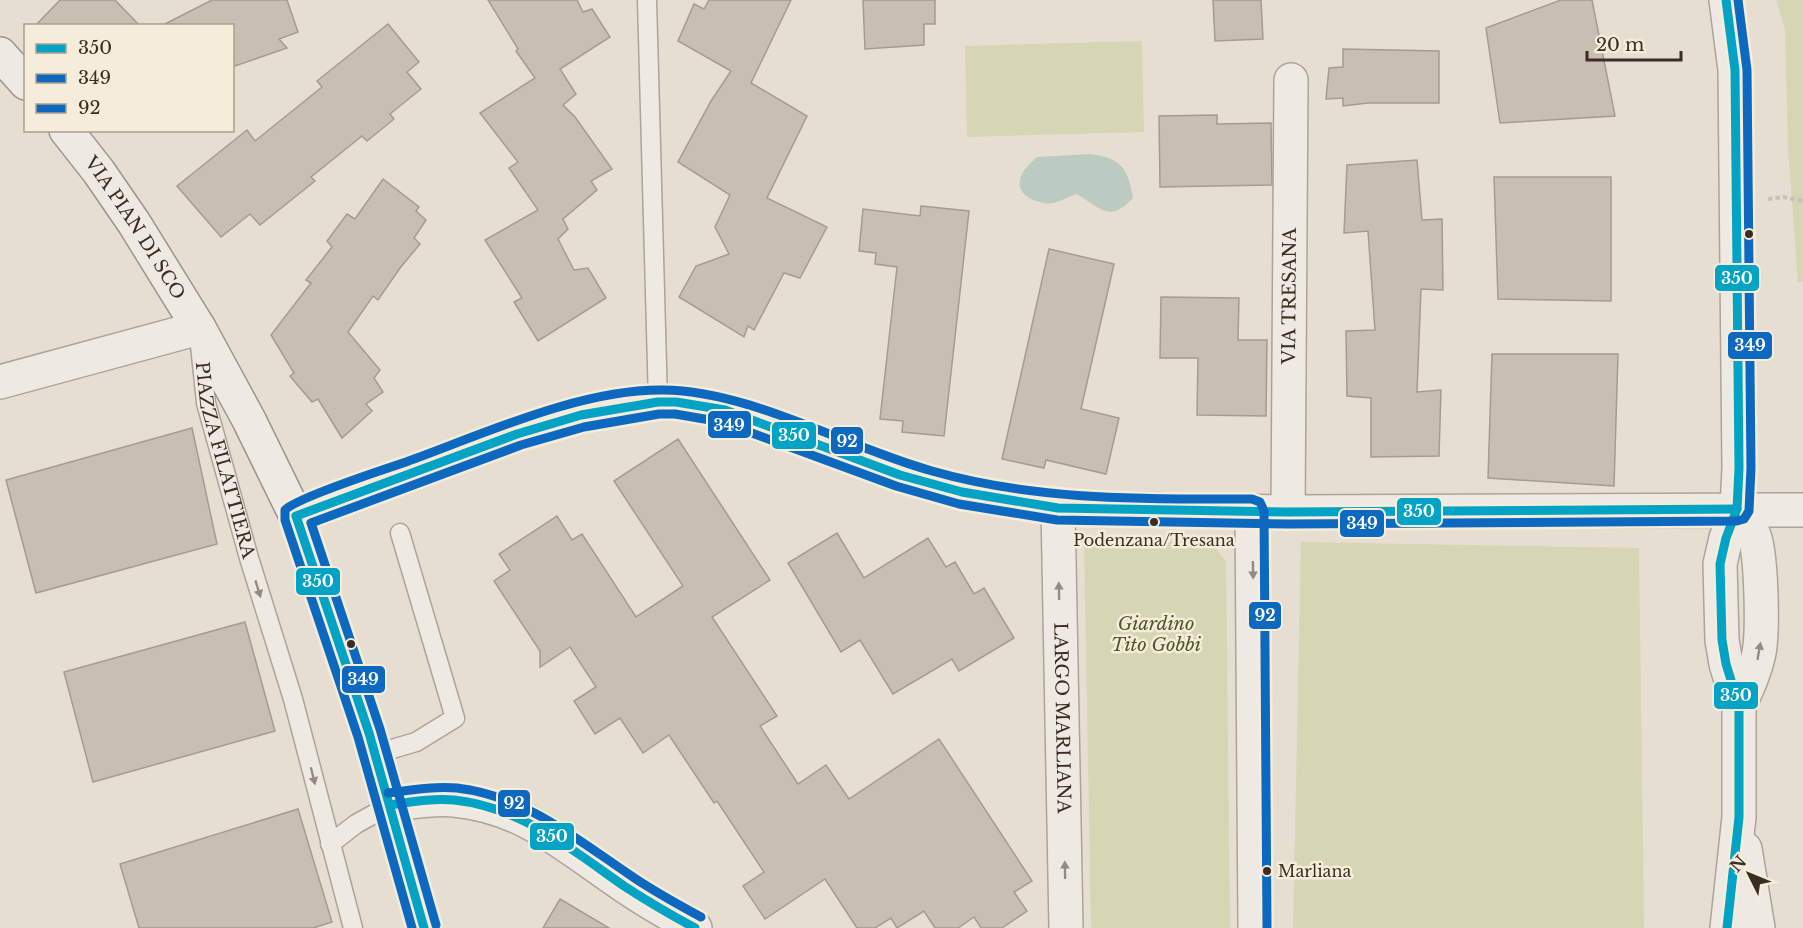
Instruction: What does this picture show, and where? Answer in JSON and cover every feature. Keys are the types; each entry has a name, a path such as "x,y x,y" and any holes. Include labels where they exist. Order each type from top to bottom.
{"street":[{"path":"1726,0 1736,82 1739,468 1737,509 1753,534 1757,548 1761,633 1759,655 1739,706 1739,818 1727,928"},
{"path":"0,54 24,80"},
{"name":"VIA TRESANA","path":"1288,512 1291,80"},
{"name":"VIA PIAN DI SCO","path":"68,132 99,172 134,223 199,328"},
{"path":"0,382 199,328"},
{"name":"PIAZZA FILATTIERA","path":"199,328 249,420 296,516 375,754 424,928"},
{"path":"296,516 517,434 589,413 657,402 676,402 725,410 911,478 962,492 1058,508 1288,512 1803,510"},
{"name":"LARGO MARLIANA","path":"1058,508 1066,928"},
{"path":"1252,511 1255,928"},
{"path":"390,805 437,799 455,800 491,806 507,812 541,828 623,885 695,928"},
{"path":"1739,818 1758,928"}],"lane":[{"path":"647,0 657,402"},
{"name":"PIAZZA FILATTIERA","path":"199,328 206,403 249,558 293,699 353,928"},
{"path":"375,754 416,742 455,718 400,533"},
{"path":"330,844 356,824 390,805"}],"green space":[{"path":"1776,0 1803,0 1803,282 1798,283 1788,148 1785,29"},
{"path":"1142,41 1144,132 967,137 965,46"},
{"name":"Giardino Tito Gobbi","path":"1084,539 1212,543 1226,562 1230,928 1091,928"},
{"path":"1301,542 1639,548 1644,928 1293,928"}],"shaded area":[{"path":"1090,154 1109,158 1121,166 1129,179 1133,198 1125,206 1112,212 1105,211 1077,194 1049,203 1031,199 1022,191 1020,186 1022,173 1037,157"}],"building":[{"path":"60,0 115,0 138,24 37,24"},
{"path":"212,0 287,0 298,32 279,39 287,48 234,66 234,24 165,24"},
{"path":"488,0 577,0 583,12 592,9 610,37 560,69 576,94 563,105 575,117 612,169 591,181 597,190 563,219 568,229 558,239 574,270 588,268 606,298 538,341 514,302 522,298 485,240 538,210 509,168 518,162 480,113 535,78 516,51 518,49"},
{"path":"709,0 791,0 751,83 807,116 767,198 827,227 800,278 784,273 754,330 748,326 744,337 679,297 696,266 729,254 715,227 730,195 678,162 711,101 731,71 678,41 694,4 704,9"},
{"path":"863,0 935,0 935,24 924,24 924,45 865,49"},
{"path":"1213,0 1261,0 1263,39 1215,41"},
{"path":"1561,0 1592,0 1615,116 1500,123 1486,28"},
{"path":"388,24 419,62 407,72 421,89 390,114 394,119 367,141 362,136 311,177 315,181 260,225 250,214 221,237 177,186 247,130 255,141 322,87 317,81"},
{"path":"1343,49 1439,51 1439,103 1368,103 1343,106 1343,98 1326,99 1329,68 1343,67"},
{"path":"1217,115 1217,124 1271,123 1272,185 1160,187 1159,116"},
{"path":"1417,160 1422,220 1442,219 1443,290 1421,289 1417,392 1441,390 1439,456 1371,457 1371,398 1347,396 1346,331 1375,330 1368,231 1344,233 1347,165"},
{"path":"1494,177 1611,177 1611,301 1498,299"},
{"path":"383,179 419,207 416,211 426,220 414,238 420,244 378,300 373,296 348,332 380,370 374,378 383,392 366,404 372,411 342,438 318,399 312,402 290,376 294,373 271,335 311,283 306,280 332,247 327,241 347,214 355,219"},
{"path":"921,206 969,211 944,436 902,432 903,421 880,419 897,267 875,264 876,253 859,251 863,209 920,216"},
{"path":"1049,249 1114,264 1081,409 1119,418 1106,474 1046,460 1044,468 1002,459"},
{"path":"1161,297 1239,298 1238,340 1267,340 1266,416 1197,415 1198,358 1160,358"},
{"path":"1492,354 1618,354 1614,486 1488,478"},
{"path":"192,428 217,544 36,593 6,480"},
{"path":"678,439 770,580 712,617 777,716 760,726 798,784 826,765 849,799 939,739 1032,881 1014,892 1027,911 1002,928 981,928 974,917 958,928 935,928 924,911 897,928 891,918 875,928 857,928 825,879 765,919 743,886 764,872 717,801 714,803 669,735 643,753 620,718 595,734 574,701 596,687 570,647 540,667 540,651 494,581 510,570 499,554 557,516 572,540 582,534 636,617 683,586 614,481"},
{"path":"837,533 864,578 928,538 946,567 955,562 974,594 984,588 1014,638 959,671 952,659 893,694 860,640 841,652 788,563"},
{"path":"245,622 275,731 93,782 64,672"},
{"path":"298,809 332,922 313,928 139,928 120,864"},
{"path":"560,899 609,928 543,928"}],"transit line":[{"name":"350","path":"1726,0 1735,70 1739,468 1737,509 1726,538 1720,564 1722,640 1726,664 1739,706 1739,817 1727,928"},
{"name":"349","path":"436,925 380,729 311,523 521,445 584,427 659,414 675,414 722,422 896,486 959,504 1057,520 1288,524 1737,521 1744,519 1749,511 1751,468 1747,70 1738,0"},
{"name":"92","path":"412,928 358,737 285,520 285,510 323,491 533,415 599,397 663,390 697,393 764,410 899,461 971,481 1011,488 1091,496 1252,499 1260,502 1264,511 1267,928"},
{"name":"350","path":"424,928 369,733 296,516 517,434 581,415 658,402 676,402 725,410 900,475 962,492 1058,508 1288,512 1737,509"},
{"name":"92","path":"388,793 431,788 457,788 505,800 527,809 569,833 647,886 701,917"},
{"name":"350","path":"390,805 454,800 501,811 565,844 633,892 695,928"}],"place":[{"name":"Podenzana/Tresana","path":"1154,522"},
{"name":"Marliana","path":"1267,871"}]}
